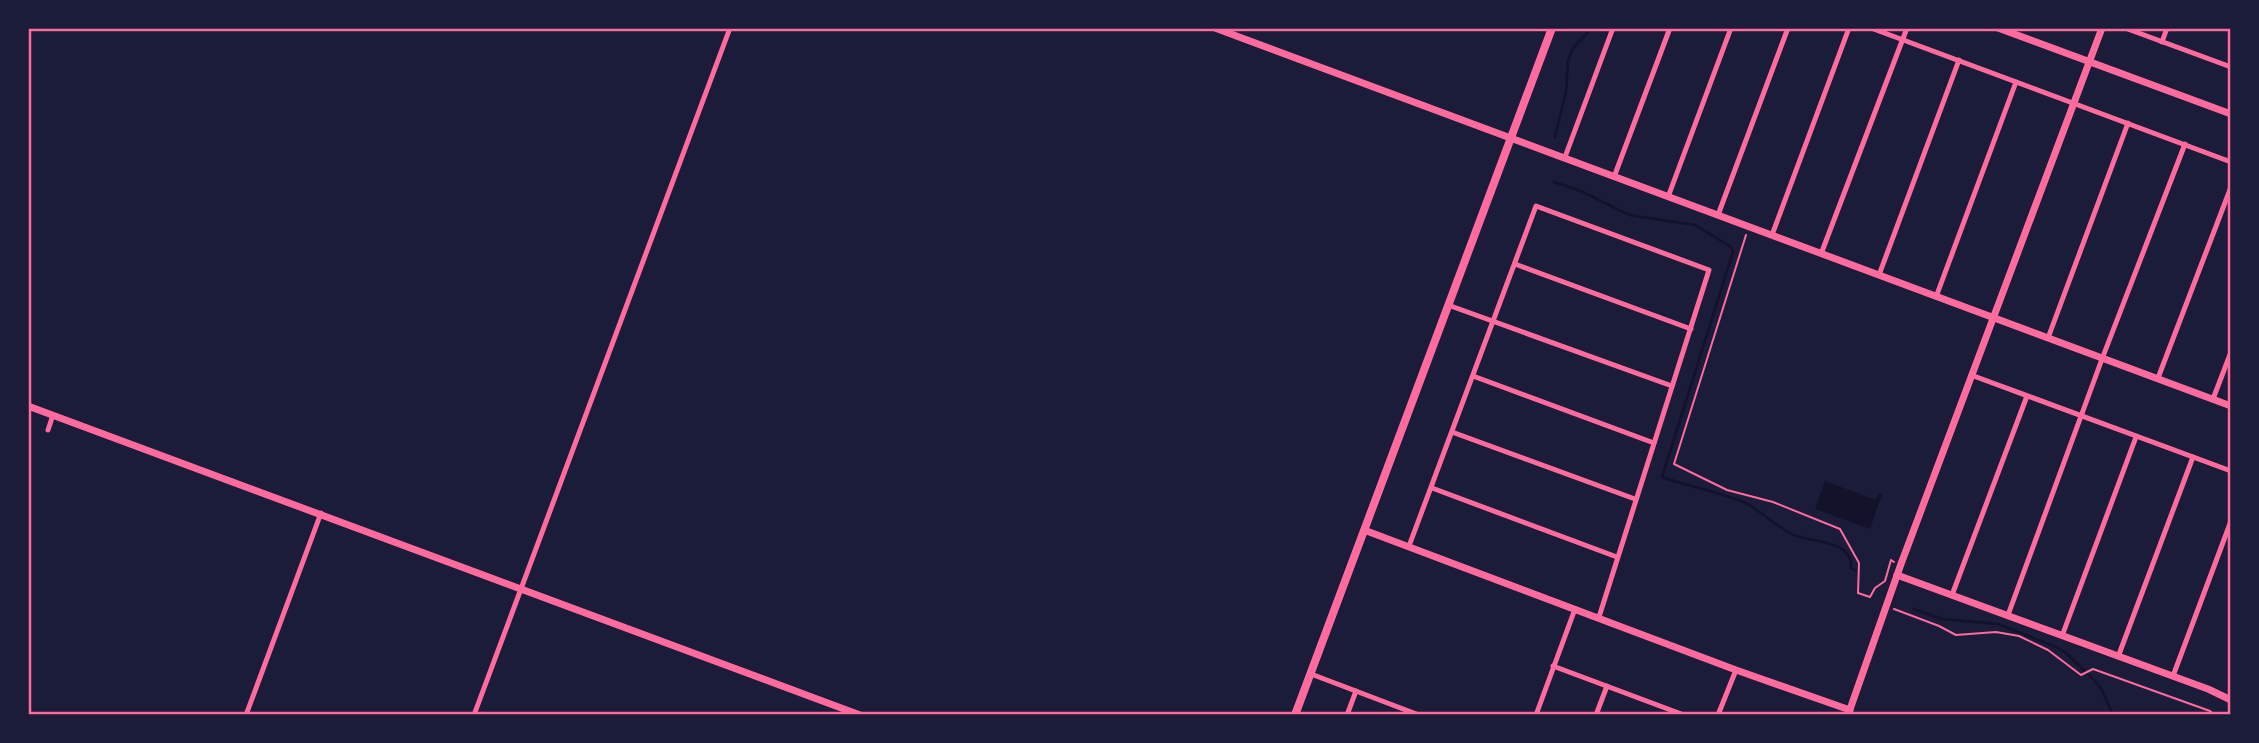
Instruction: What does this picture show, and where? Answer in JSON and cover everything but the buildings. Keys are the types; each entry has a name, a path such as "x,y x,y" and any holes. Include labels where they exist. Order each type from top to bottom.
{"main road":[{"path":"1296,715 1552,28"}],"street":[{"path":"474,715 730,28"},
{"path":"1215,28 2231,406"},
{"path":"1565,157 1614,28"},
{"path":"1614,177 1670,28"},
{"path":"1668,197 1731,28"},
{"path":"1718,215 1788,28"},
{"path":"1772,235 1849,28"},
{"path":"1871,28 2231,162"},
{"path":"1821,254 1907,28"},
{"path":"1998,28 2231,114"},
{"path":"1364,530 1849,713 1901,564 2102,28"},
{"path":"2125,28 2231,67"},
{"path":"2162,42 2166,28"},
{"path":"1879,275 1959,60"},
{"path":"1936,297 2016,82"},
{"path":"2048,338 2129,123"},
{"path":"2008,615 2185,144"},
{"path":"2158,378 2231,187"},
{"path":"1409,546 1536,206 1672,256 1709,270 1598,617"},
{"path":"1515,264 1691,329"},
{"path":"1447,304 1672,386"},
{"path":"2213,399 2231,352"},
{"path":"1971,375 2231,471"},
{"path":"1474,376 1654,443"},
{"path":"1952,594 2027,396"},
{"path":"28,406 52,418 319,520 521,588 860,715"},
{"path":"48,430 52,418"},
{"path":"1452,432 1634,499"},
{"path":"2062,636 2136,437"},
{"path":"2118,657 2193,457"},
{"path":"1432,488 1617,557"},
{"path":"246,715 319,520"},
{"path":"2173,676 2231,521"},
{"path":"1897,575 2173,676 2231,700"},
{"path":"1536,715 1575,608"},
{"path":"1553,666 1684,715"},
{"path":"1718,715 1736,670"},
{"path":"1311,674 1419,715"},
{"path":"1596,715 1607,686"},
{"path":"1347,715 1356,691"},
{"path":"1658,715 1661,706"}],"path":[{"path":"1747,232 1739,250 1674,464 1727,490 1773,502 1840,528 1859,563 1858,593 1870,597 1875,588 1885,581 1891,560 1901,564"},
{"path":"1892,608 1955,635 1996,632 2019,636 2048,650 2081,675 2094,669 2210,711 2214,715"}],"shaded area":[{"path":"1825,481 1876,500 1879,493 1882,494 1870,529 1815,509"}],"waterway":[{"path":"1555,137 1566,92 1568,61 1572,50 1591,28"},
{"path":"1554,182 1581,191 1629,215 1695,225 1731,247 1733,252 1662,477 1741,501 1796,536 1831,544 1846,552 1851,568 1856,571"},
{"path":"1914,609 1942,619 1998,624 2056,647 2066,653 2101,688 2113,715"}]}
